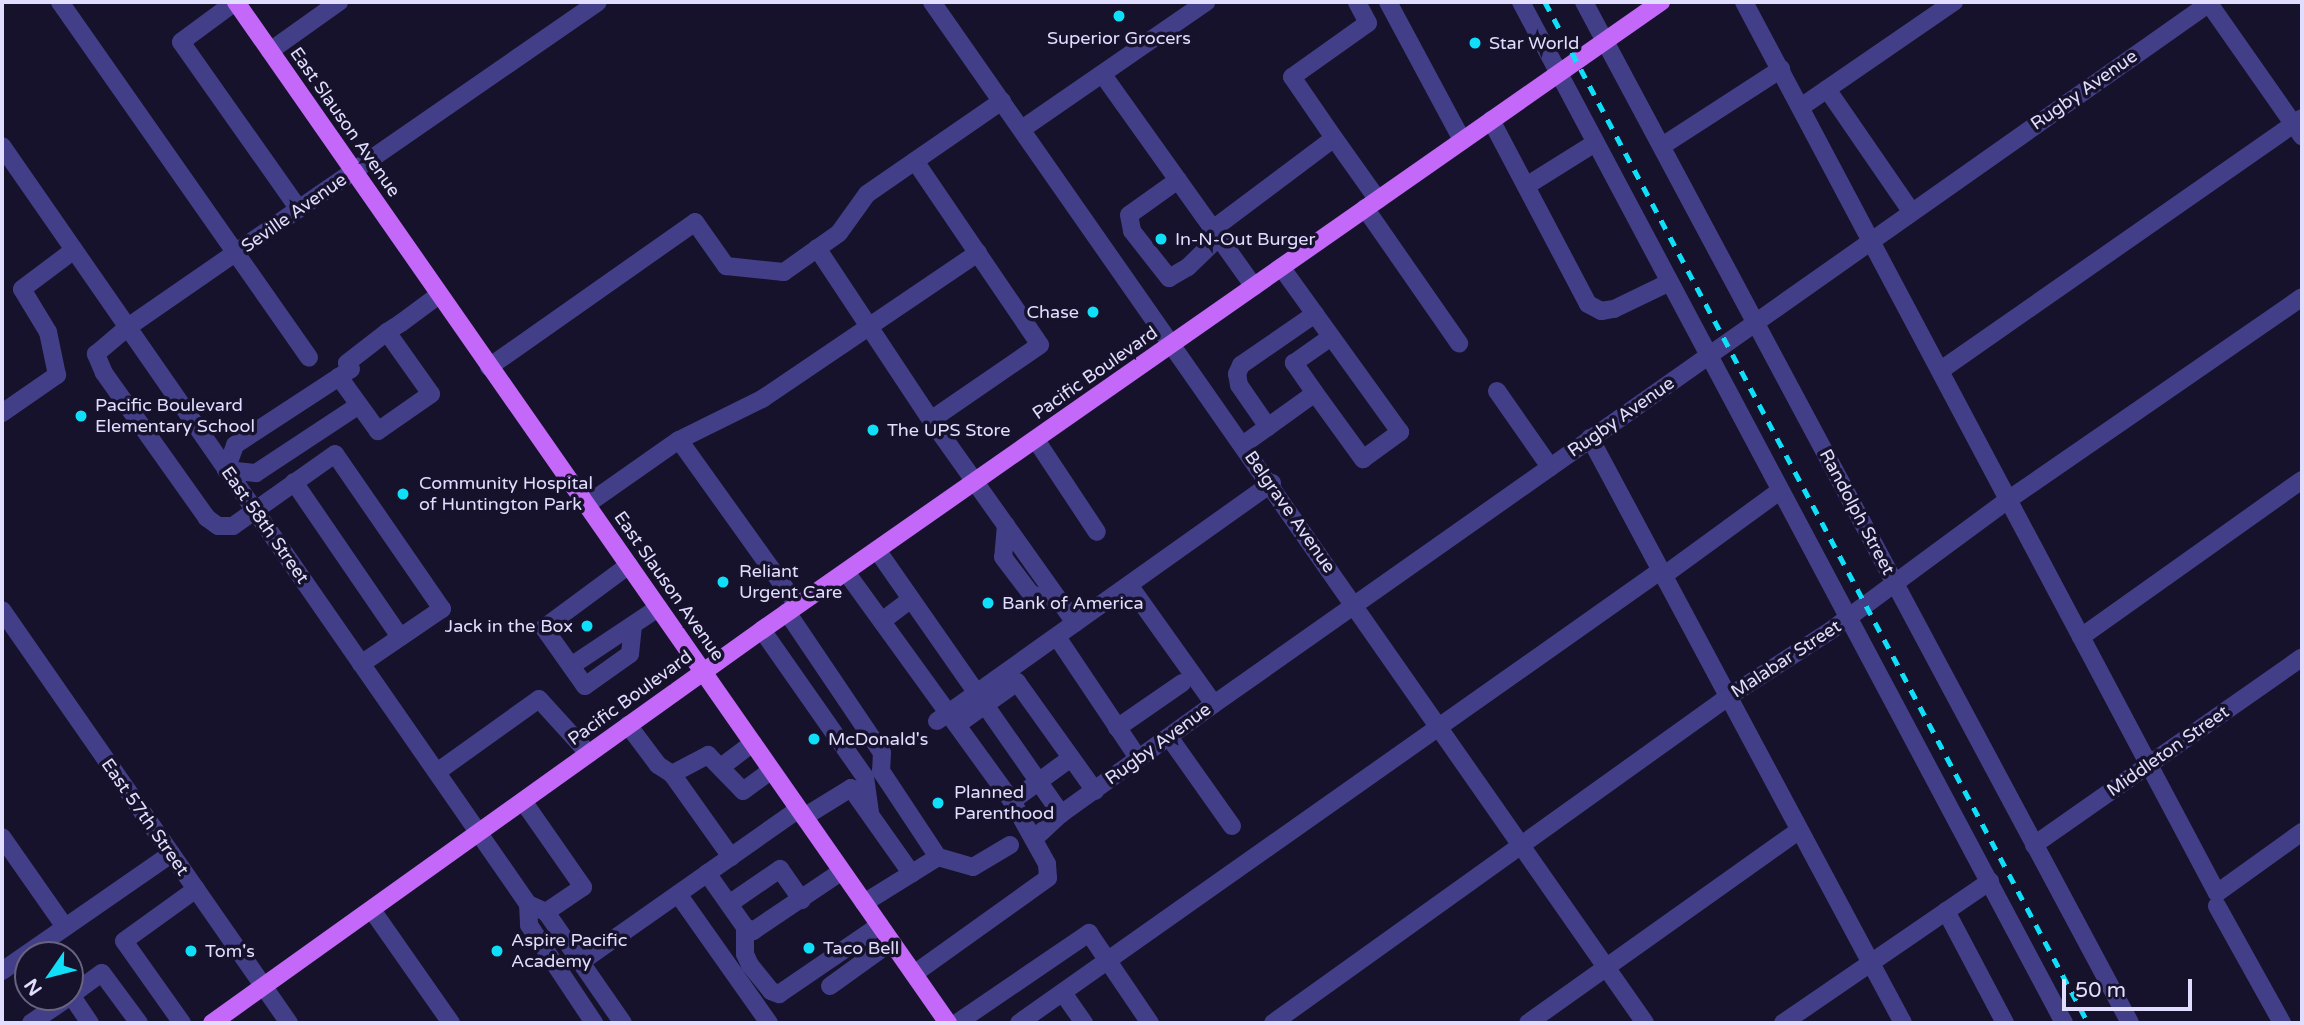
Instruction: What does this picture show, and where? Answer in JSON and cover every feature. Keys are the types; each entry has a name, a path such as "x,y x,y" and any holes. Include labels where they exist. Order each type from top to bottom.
{"main road":[{"name":"East Slauson Avenue","path":"235,2 948,1023"},
{"name":"Pacific Boulevard","path":"212,1023 762,630 1661,2"}],"street":[{"path":"60,2 309,358"},
{"path":"235,2 181,42 299,209"},
{"path":"270,51 339,2"},
{"name":"Seville Avenue","path":"254,511 233,526 218,526 207,518 104,373 96,354 128,327 598,2"},
{"name":"Belgrave Avenue","path":"932,2 1272,484 1645,1023"},
{"path":"1022,130 1206,2"},
{"path":"1357,2 1368,23 1292,76 1334,138 1371,204 1459,343"},
{"path":"1388,2 1462,140"},
{"path":"1521,2 1778,492 1990,881 2064,1023"},
{"name":"Randolph Street","path":"1584,2 2130,1023"},
{"path":"1744,2 1872,238 2217,892 2302,832"},
{"path":"1801,107 1954,2"},
{"path":"1941,370 2299,126 2210,2"},
{"name":"Rugby Avenue","path":"1035,838 1061,814 1138,758 1754,321 2210,2"},
{"path":"1662,146 1781,69"},
{"path":"1103,75 1254,286"},
{"path":"1827,89 1911,211"},
{"path":"489,368 695,222 726,266 784,272 839,233 867,194 1002,101"},
{"path":"1491,120 1588,304 1601,311 1614,309 1668,283"},
{"path":"1178,180 1129,215 1132,232 1168,278 1188,267 1216,233 1334,138"},
{"path":"1527,186 1595,143"},
{"name":"East 58th Street","path":"2,146 528,904 529,925 594,1023"},
{"path":"915,161 1040,345 931,421"},
{"path":"817,248 931,421 1075,624"},
{"path":"2,413 57,375 48,332 22,289 74,250"},
{"path":"586,505 679,440 762,399 869,324 978,253"},
{"path":"1281,267 1400,432 1363,459 1294,363 1331,337"},
{"path":"359,405 256,473 226,470 235,445 351,369 347,363 439,295"},
{"name":"Malabar Street","path":"1273,1023 1523,848 1728,697 1846,619 2008,500 2302,297"},
{"path":"1268,427 1239,385 1237,374 1241,365 1315,314"},
{"path":"339,377 378,431 431,394 387,332"},
{"path":"1497,391 1550,467"},
{"path":"1244,444 1315,393"},
{"path":"1590,438 1903,1023"},
{"path":"679,440 792,609 882,753 881,771 938,857 973,867 1010,845"},
{"path":"1036,440 1097,531"},
{"path":"254,511 335,454 442,608 361,664"},
{"path":"2081,637 2302,480"},
{"path":"294,482 400,637"},
{"path":"981,699 1057,637 1272,484"},
{"path":"1018,1023 1778,492"},
{"path":"877,550 1061,814"},
{"path":"629,565 544,628 585,686 630,654 633,625"},
{"path":"846,572 948,719 1012,801 1035,838 1048,878 914,974"},
{"path":"1129,585 1214,704"},
{"path":"882,621 911,599"},
{"path":"570,666 658,608"},
{"name":"East 57th Street","path":"2,610 289,1023"},
{"path":"762,630 865,777 870,814"},
{"path":"1057,637 1138,758"},
{"name":"Middleton Street","path":"2034,845 2302,657"},
{"path":"948,719 1017,681 1094,791"},
{"path":"1118,728 1182,683"},
{"path":"437,772 539,699 589,754"},
{"path":"628,725 658,765 672,774 730,857"},
{"path":"1169,737 1231,826"},
{"path":"722,767 753,743"},
{"path":"672,774 708,755 743,792 771,771"},
{"path":"1012,801 1071,758"},
{"path":"581,962 730,857 847,787 912,873"},
{"path":"523,801 583,887 545,912"},
{"path":"1528,1023 1798,831"},
{"path":"2,837 65,927"},
{"path":"2,971 171,854"},
{"path":"864,903 938,857"},
{"path":"729,904 780,869 802,900"},
{"path":"745,927 760,929 842,871"},
{"path":"707,873 745,927 745,954 750,965 771,991 779,994 880,925"},
{"path":"1783,1023 1990,881"},
{"path":"182,1023 124,941 196,889"},
{"path":"678,894 769,1023"},
{"path":"528,904 545,912 623,1023"},
{"path":"2217,906 2282,1023"},
{"path":"372,909 451,1023"},
{"path":"1945,911 2005,1023"},
{"path":"957,1023 1089,933 1150,1023"},
{"path":"830,986 891,942"},
{"path":"84,986 102,974 139,1023"},
{"path":"1063,993 1077,1021"},
{"path":"31,1023 48,1011"}],"railway":[{"path":"1545,2 2088,1023"}],"place":[{"name":"Superior Grocers","path":"1119,16"},
{"name":"Star World","path":"1475,43"},
{"name":"In-N-Out Burger","path":"1161,239"},
{"name":"Chase","path":"1093,312"},
{"name":"Pacific Boulevard Elementary School","path":"81,416"},
{"name":"The UPS Store","path":"873,430"},
{"name":"Community Hospital of Huntington Park","path":"403,494"},
{"name":"Reliant Urgent Care","path":"723,582"},
{"name":"Bank of America","path":"988,603"},
{"name":"Jack in the Box","path":"587,626"},
{"name":"McDonald's","path":"814,739"},
{"name":"Planned Parenthood","path":"938,803"},
{"name":"Taco Bell","path":"809,948"},
{"name":"Tom's","path":"191,951"},
{"name":"Aspire Pacific Academy","path":"497,951"}]}
